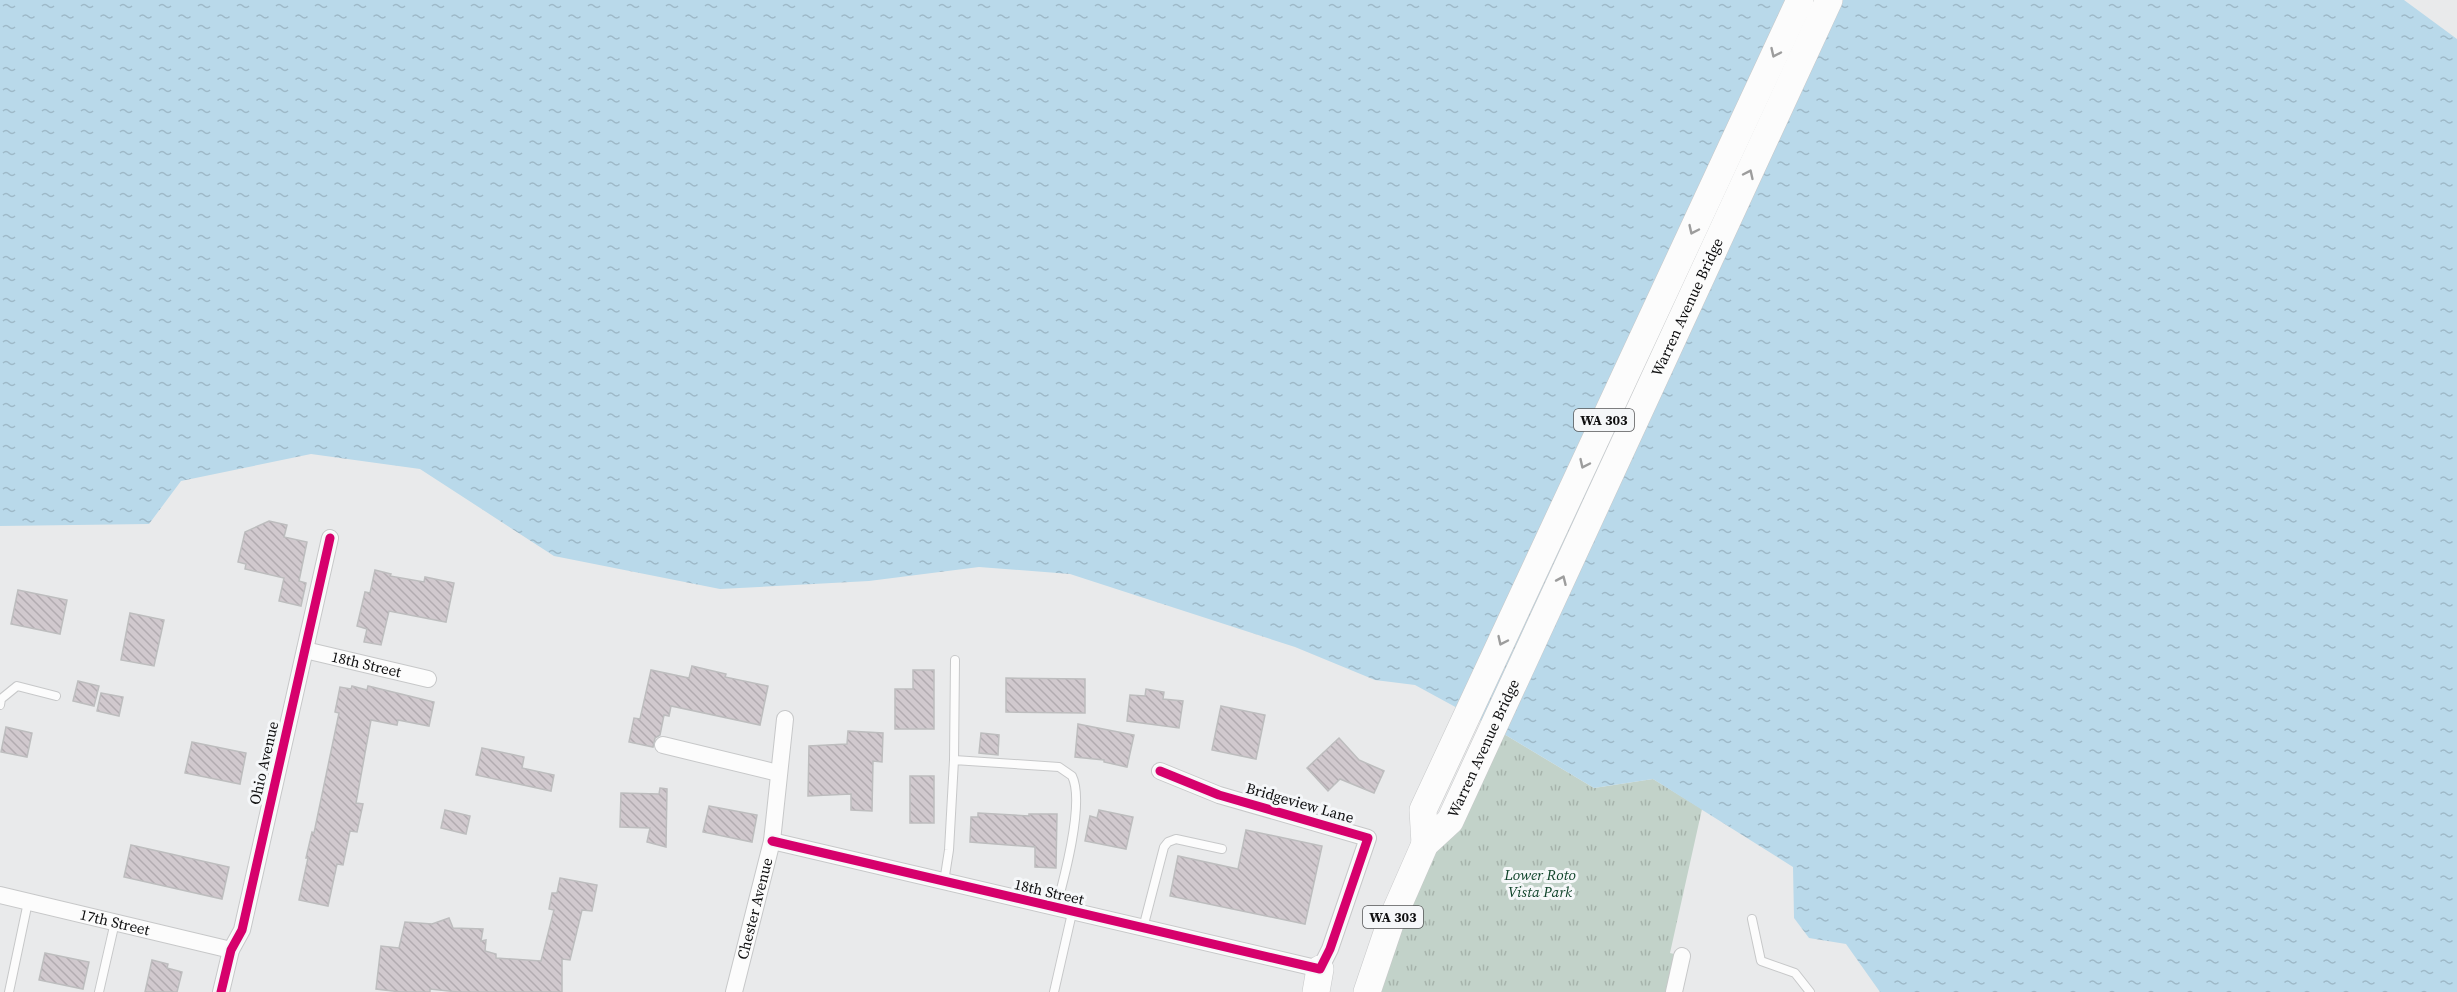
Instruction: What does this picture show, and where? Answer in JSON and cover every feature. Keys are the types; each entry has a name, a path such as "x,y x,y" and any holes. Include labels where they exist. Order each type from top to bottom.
{"main road":[{"name":"Warren Avenue Bridge","path":"1425,844 1423,810 1800,0"},
{"name":"Warren Avenue Bridge","path":"1425,844 1450,821 1455,811 1829,0"},
{"name":"WA 303","path":"1367,992 1390,924 1425,844"}],"street":[{"name":"Ohio Avenue","path":"221,992 231,950 242,930 330,538"},
{"name":"18th Street","path":"304,650 428,679"},
{"name":"Chester Avenue","path":"734,992 772,841 784,719"},
{"path":"663,744 778,773"},
{"name":"Bridgeview Lane","path":"1160,771 1219,795 1368,838 1318,980"},
{"name":"18th Street","path":"772,841 1143,929 1318,980"},
{"name":"17th Street","path":"0,895 231,950"},
{"path":"1674,992 1682,956"}],"lane":[{"path":"944,882 949,850 954,760 955,660"},
{"path":"0,705 1,699 16,686 56,696"},
{"path":"954,760 1059,767 1072,776 1077,793 1054,992"},
{"path":"1143,929 1164,847 1168,842 1176,839 1222,849"},
{"path":"9,992 28,902"},
{"path":"1752,919 1761,962 1795,973 1810,992"},
{"path":"99,992 115,922"}],"green space":[{"name":"Lower Roto Vista Park","path":"1494,728 1594,788 1653,779 1702,809 1670,953 1682,956 1674,992 1367,992"}],"water":[{"path":"0,0 2404,0 2457,39 2457,992 1880,992 1846,944 1809,938 1794,918 1793,867 1653,779 1594,788 1494,728 1415,685 1375,680 1295,647 1070,574 979,567 869,581 720,589 554,556 420,469 311,454 181,481 149,524 0,526"}],"building":[{"path":"269,521 287,525 284,537 307,542 299,581 306,583 301,606 279,601 284,578 245,569 246,564 238,562 245,532"},
{"path":"375,570 391,574 390,576 424,582 425,577 454,583 446,622 389,611 381,645 364,642 367,629 357,626 365,592 370,593"},
{"path":"18,590 67,600 60,634 11,624"},
{"path":"130,613 164,620 154,666 121,660"},
{"path":"692,666 726,674 725,677 768,686 760,725 671,706 669,716 664,715 660,735 655,738 653,747 629,742 634,718 640,719 651,670 689,678"},
{"path":"913,670 934,670 934,729 895,729 895,689 913,689"},
{"path":"1006,678 1085,679 1085,713 1006,712"},
{"path":"78,681 99,686 94,706 73,701"},
{"path":"352,686 367,690 368,686 434,702 429,726 398,720 397,725 371,720 356,803 363,804 357,832 350,831 343,865 337,864 328,906 299,900 308,858 306,858 312,832 314,833 339,713 335,712 340,687 351,689"},
{"path":"1146,689 1164,692 1163,699 1183,701 1179,728 1127,721 1130,695 1145,696"},
{"path":"101,693 123,697 119,716 97,711"},
{"path":"1221,706 1265,715 1256,759 1212,750"},
{"path":"1078,724 1134,735 1127,767 1104,762 1104,760 1075,757"},
{"path":"6,727 32,733 27,757 1,752"},
{"path":"848,731 883,733 882,762 873,761 872,811 851,810 851,794 808,796 809,746 847,744"},
{"path":"981,733 999,735 998,755 979,753"},
{"path":"1339,738 1359,760 1384,771 1374,793 1340,779 1328,791 1307,768"},
{"path":"192,742 246,753 240,784 185,773"},
{"path":"482,748 524,757 522,768 554,775 551,791 476,775"},
{"path":"910,776 934,776 934,823 910,823"},
{"path":"660,788 667,789 666,847 647,842 650,828 620,827 621,793 659,794"},
{"path":"709,806 757,815 752,842 703,832"},
{"path":"445,810 470,816 466,834 441,828"},
{"path":"1099,810 1133,817 1126,849 1085,841 1090,816 1097,818"},
{"path":"978,813 1029,816 1029,814 1057,814 1056,868 1035,867 1035,847 970,842 971,817 978,817"},
{"path":"1246,830 1322,846 1305,924 1170,896 1178,856 1238,869"},
{"path":"131,845 229,867 222,899 124,877"},
{"path":"560,878 597,885 592,911 582,910 570,960 562,959 562,992 458,992 430,989 430,992 401,992 376,989 381,946 399,948 405,922 432,924 449,918 453,928 483,929 481,941 486,940 485,951 496,954 496,958 541,961 554,910 549,909 552,893 557,893"},
{"path":"45,953 89,962 83,989 39,980"},
{"path":"152,960 168,964 167,968 182,972 177,992 145,992"}],"cycle path":[{"path":"221,992 231,950 242,930 330,538"},
{"path":"772,841 1320,969 1330,949 1368,838 1219,795 1160,771"}]}
